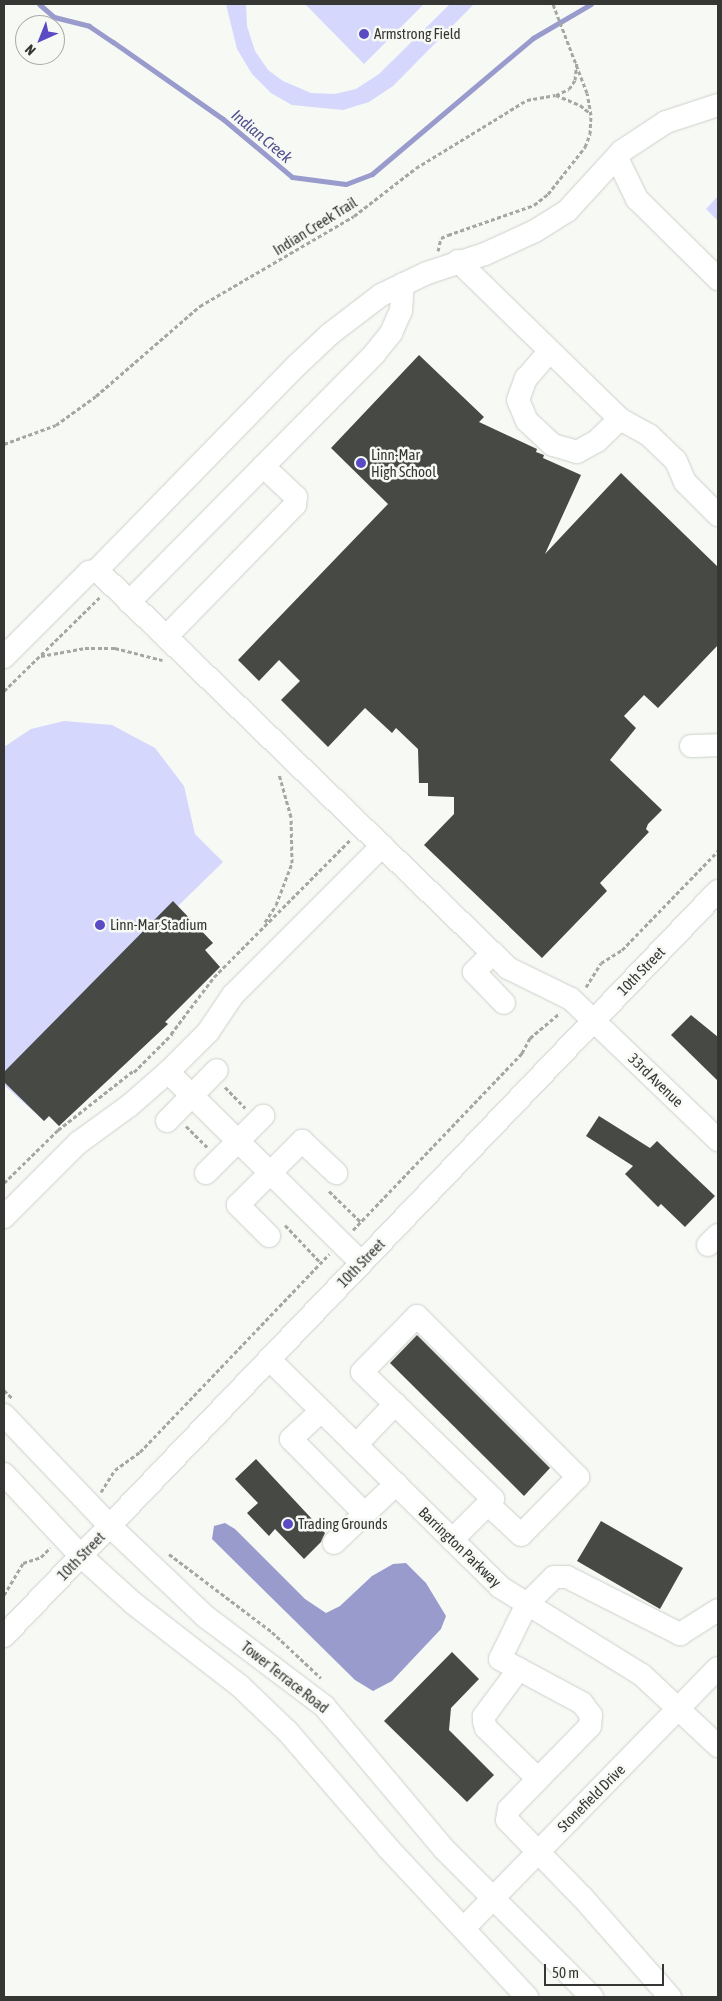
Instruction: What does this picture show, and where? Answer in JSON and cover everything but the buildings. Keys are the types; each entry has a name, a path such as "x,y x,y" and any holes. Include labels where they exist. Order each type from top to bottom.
{"street":[{"path":"4,657 89,572 97,570 330,334 381,295 448,258 485,254 527,235 567,211 617,158 666,122 718,104"},
{"path":"617,158 637,199 718,278"},
{"path":"448,258 620,419 649,435 676,461 685,482 718,515"},
{"path":"129,602 391,333 401,311 403,284"},
{"path":"549,352 526,378 518,400 527,421 553,445 577,452 597,441 620,419"},
{"path":"166,637 268,536 296,505 296,497 263,466"},
{"name":"33rd Avenue","path":"97,570 508,968 572,1001 718,1140"},
{"path":"691,746 718,745"},
{"path":"4,1216 78,1144 129,1106 168,1072 208,1032 233,995 382,846"},
{"name":"10th Street","path":"4,1636 718,891"},
{"path":"493,953 474,972 504,1002"},
{"path":"168,1072 362,1262"},
{"path":"174,1121 192,1096 218,1075"},
{"path":"206,1174 238,1141 257,1115"},
{"path":"275,1228 238,1205 302,1141 336,1173"},
{"path":"452,1540 488,1504 493,1499 362,1372 417,1316 578,1477 521,1534 488,1504"},
{"name":"Barrington Parkway","path":"269,1359 500,1587 642,1675 680,1708 718,1746"},
{"path":"356,1445 395,1404"},
{"path":"321,1411 292,1440 365,1514"},
{"name":"Tower Terrace Road","path":"4,1415 110,1526 206,1617 324,1706 445,1850 592,1997"},
{"path":"4,1474 81,1556 133,1603 240,1686 274,1719 388,1848 527,1997"},
{"path":"334,1543 396,1484"},
{"path":"670,1997 507,1820 506,1815 590,1726 591,1715 582,1703 500,1660 527,1604 554,1577 567,1577 680,1634 718,1610"},
{"name":"Stonefield Drive","path":"464,1928 718,1668"},
{"path":"519,1669 484,1716 484,1721 486,1728 538,1780"}],"path":[{"path":"448,258 441,238 534,206 548,194 585,147 590,134 591,115 577,61 553,4"},
{"path":"556,96 569,89 575,80 577,61"},
{"path":"556,96 580,105 591,115"},
{"name":"Indian Creek Trail","path":"4,444 56,424 96,396 200,306 354,216 416,168 528,100 556,96"},
{"path":"4,691 105,591"},
{"path":"40,656 85,648 115,648 171,664"},
{"path":"261,929 276,904 292,863 292,817 287,794 277,769"},
{"path":"4,1183 64,1124 133,1071 171,1034 214,977 356,834"},
{"path":"101,1493 115,1470 140,1452 522,1053 530,1038 552,1022 592,981 601,963 622,950 718,851"},
{"path":"171,1034 176,1039"},
{"path":"133,1071 138,1076"},
{"path":"218,1075 257,1115"},
{"path":"174,1121 212,1152"},
{"path":"275,1228 322,1263"},
{"path":"4,1594 23,1563 41,1557 50,1547"}],"shaded area":[{"path":"226,4 246,4 247,26 255,51 268,70 283,81 311,93 335,94 356,89 379,74 450,4 474,4 393,86 369,102 343,110 292,105 271,93 252,74 237,49"},
{"name":"Armstrong Field","path":"305,4 424,4 364,64"},
{"path":"718,196 718,221 706,209"},
{"name":"Linn-Mar Stadium","path":"64,721 112,725 155,748 184,786 195,834 223,862 178,906 213,943 205,950 220,967 165,1022 168,1024 59,1126 50,1116 44,1121 4,1085 4,747 31,729"},
{"path":"225,1523 235,1529 305,1599 326,1613 340,1606 372,1576 393,1564 406,1563 426,1583 446,1616 441,1629 392,1681 373,1691 355,1680 212,1539 214,1526"}],"waterway":[{"name":"Indian Creek","path":"39,4 54,17 89,26 113,42 223,119 292,177 346,184 372,174 533,38 591,4"}],"place":[{"name":"Armstrong Field","path":"364,34"},
{"name":"Linn-Mar High School","path":"361,463"},
{"name":"Linn-Mar Stadium","path":"100,925"},
{"name":"Trading Grounds","path":"288,1524"}]}
